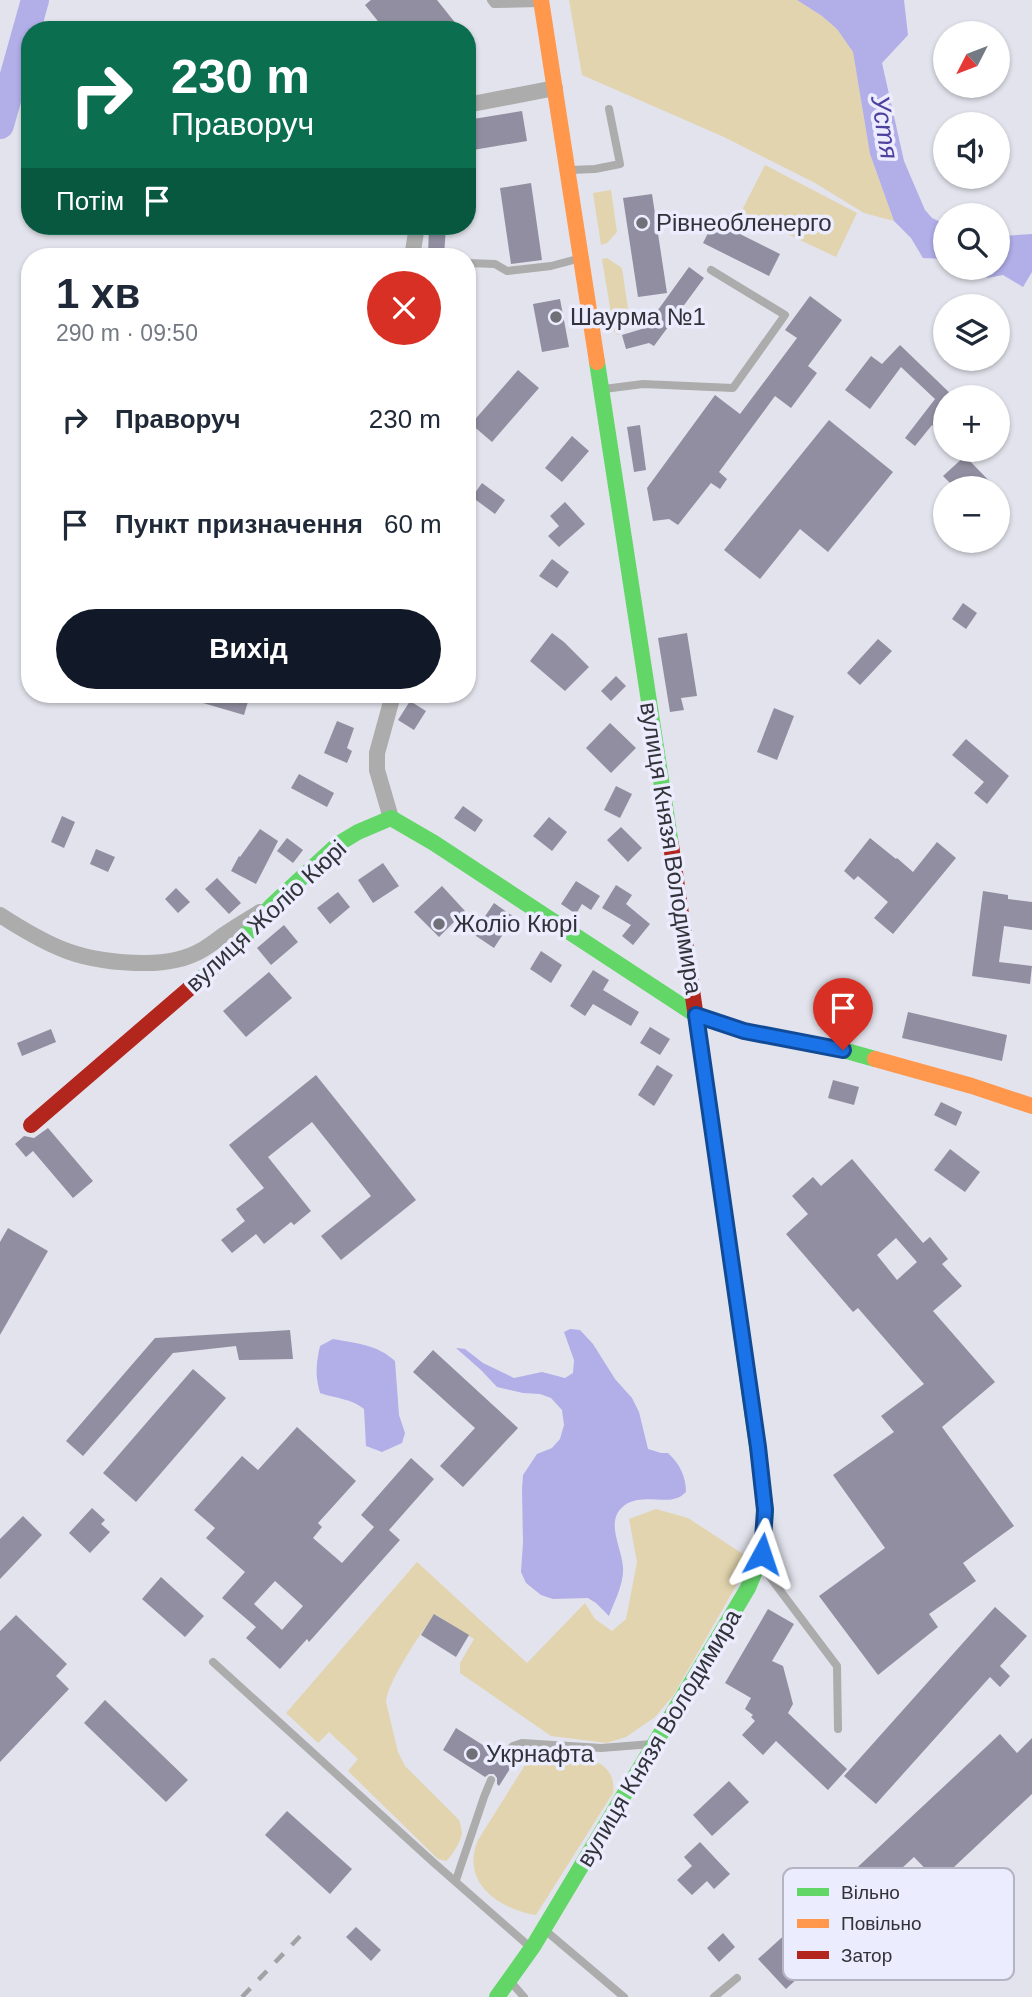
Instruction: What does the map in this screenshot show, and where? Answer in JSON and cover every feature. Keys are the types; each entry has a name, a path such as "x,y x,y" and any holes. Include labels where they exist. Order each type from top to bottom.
{"main road":[{"name":"вулиця Князя Володимира","path":"496,1997 532,1949 748,1588 762,1554 765,1510 696,1015 541,2"},
{"path":"391,818 434,843 696,1015 744,1031 843,1050 972,1086 1032,1106"},
{"name":"вулиця Жоліо Кюрі","path":"32,1125 232,951 272,905 338,844 391,818"}],"street":[{"path":"476,103 555,88"},
{"path":"391,703 377,753 377,770 391,818"},
{"path":"0,915 37,939 97,961 159,963 201,951 272,905"}],"lane":[{"path":"491,0 494,4 541,2"},
{"path":"568,170 595,169 620,164 609,109"},
{"path":"476,263 495,264 507,271 551,266 581,258"},
{"path":"601,390 643,384 733,388 785,315 710,270"},
{"path":"758,1562 836,1666 838,1729"},
{"path":"213,1662 532,1949"},
{"path":"502,1758 513,1746 522,1742 601,1748 655,1744"},
{"path":"456,1880 491,1780"},
{"path":"544,1929 624,1997"},
{"path":"714,1997 737,1978"},
{"path":"509,1980 524,1997"}],"shaded area":[{"path":"569,0 797,0 822,16 837,29 853,52 870,154 894,221 864,213 815,183 724,137 582,75"},
{"path":"765,165 857,213 836,257 741,212"},
{"path":"611,190 617,232 607,243 601,245 593,193"},
{"path":"607,258 622,268 630,322 618,335 614,332 602,259"},
{"path":"656,1509 688,1518 749,1558 741,1577 673,1696 655,1717 626,1737 607,1743 551,1736 460,1673 460,1663 474,1639 435,1614 406,1657 392,1682 386,1702 398,1752 405,1766 459,1820 461,1836 454,1852 446,1861 438,1859 348,1771 358,1759 329,1732 318,1743 286,1713 417,1562 527,1663 585,1603 595,1619 612,1631 626,1619 637,1562 629,1519"},
{"path":"539,1756 599,1763 612,1778 613,1793 536,1915 509,1907 486,1891 474,1869 474,1855 478,1840 525,1765"}],"water":[{"path":"797,0 904,0 908,35 882,63 904,161 925,210 933,218 933,258 923,258 911,238 894,221 870,154 853,52 837,29"},
{"path":"1032,234 1032,272 1023,287 1010,279 1010,235"},
{"path":"570,1329 580,1330 593,1344 615,1379 632,1398 639,1412 648,1449 668,1453 681,1470 686,1486 686,1492 678,1498 634,1501 620,1509 616,1516 615,1533 623,1574 609,1616 588,1598 553,1599 541,1595 526,1583 521,1572 523,1475 537,1454 552,1448 560,1439 564,1425 562,1410 551,1398 540,1394 497,1387 456,1348 465,1349 483,1363 514,1378 542,1372 565,1378 573,1373 574,1360 564,1332"},
{"path":"333,1339 374,1348 395,1361 399,1415 405,1433 402,1443 382,1452 366,1446 364,1409 349,1401 320,1393 317,1369 320,1346"}],"building":[{"path":"371,0 437,0 454,21 378,21 365,5"},
{"path":"522,111 527,141 476,150 476,119"},
{"path":"531,183 542,260 511,264 500,188"},
{"name":"Рівнеобленерго","path":"652,194 667,293 638,297 623,198"},
{"path":"714,221 780,254 769,276 703,243"},
{"path":"429,235 445,235 445,248 428,248"},
{"path":"689,267 704,278 654,346 649,343 626,349 622,335 645,328"},
{"path":"810,296 842,320 808,366 817,373 791,408 775,396 719,472 727,479 720,489 711,483 678,525 669,519 653,521 647,488 715,395 740,414 797,338 785,330"},
{"path":"560,299 569,347 542,352 533,304"},
{"path":"900,345 942,385 933,385 933,397 901,367 870,409 845,390 871,356 882,364"},
{"path":"518,370 539,388 492,442 476,428 476,418"},
{"path":"933,402 933,426 915,446 905,438"},
{"path":"829,420 893,472 828,552 800,529 760,579 724,550"},
{"path":"640,425 646,470 634,472 627,427"},
{"path":"572,436 589,451 562,482 545,468"},
{"path":"958,462 971,462 984,476 943,476"},
{"path":"482,483 505,500 495,514 476,500 476,491"},
{"path":"565,502 585,524 559,547 548,536 559,526 550,516"},
{"path":"552,559 569,572 557,588 539,576"},
{"path":"963,603 977,613 966,629 952,619"},
{"path":"552,633 589,667 565,691 530,661"},
{"path":"687,633 697,696 681,698 684,710 670,712 658,638"},
{"path":"878,639 892,651 860,685 847,673"},
{"path":"616,676 626,686 611,701 601,691"},
{"path":"203,703 248,703 244,715"},
{"path":"409,703 426,711 414,730 398,720"},
{"path":"774,708 794,716 777,760 757,752"},
{"path":"337,721 354,728 347,748 352,751 347,763 324,753"},
{"path":"610,723 636,748 611,773 586,748"},
{"path":"966,739 1009,776 987,804 974,793 984,782 952,755"},
{"path":"299,774 334,793 327,807 291,788"},
{"path":"616,786 632,794 620,818 604,810"},
{"path":"463,806 483,820 475,832 454,818"},
{"path":"62,816 75,822 64,848 51,842"},
{"path":"549,817 567,832 552,851 533,836"},
{"path":"621,827 642,848 628,862 607,840"},
{"path":"260,829 278,841 256,884 231,871"},
{"path":"287,838 303,850 293,863 277,851"},
{"path":"870,838 913,872 937,842 956,858 893,934 874,918 888,902 858,876 854,880 844,871"},
{"path":"96,849 115,857 108,872 90,864"},
{"path":"383,863 399,886 373,903 358,880"},
{"path":"217,878 241,903 229,914 205,889"},
{"path":"576,881 600,896 591,910 582,904 576,914 561,904"},
{"path":"616,885 632,895 626,904 650,924 633,945 622,936 631,925 602,908"},
{"name":"Жоліо Кюрі","path":"442,886 465,911 439,937 414,912"},
{"path":"176,888 190,902 178,913 165,899"},
{"path":"983,891 1008,895 1008,899 1032,902 1032,930 1004,926 999,962 1032,966 1030,984 972,976"},
{"path":"338,892 350,907 330,924 317,908"},
{"path":"494,903 514,917 494,948 473,934"},
{"path":"284,925 298,942 271,965 257,948"},
{"path":"541,951 562,965 551,983 530,969"},
{"path":"593,970 609,980 603,990 639,1012 631,1026 593,1004 585,1016 570,1006"},
{"path":"269,972 292,998 246,1037 223,1011"},
{"path":"908,1012 1007,1035 1002,1061 902,1038"},
{"path":"650,1027 670,1039 660,1055 640,1043"},
{"path":"51,1029 56,1042 22,1056 17,1043"},
{"path":"657,1065 673,1075 654,1106 638,1095"},
{"path":"316,1075 416,1200 341,1260 321,1236 371,1196 312,1122 268,1157 311,1211 294,1225 291,1222 264,1244 256,1234 232,1253 221,1240 245,1221 236,1209 264,1188 229,1145"},
{"path":"833,1080 859,1087 854,1105 828,1098"},
{"path":"941,1102 962,1112 956,1126 934,1115"},
{"path":"48,1128 93,1181 73,1198 33,1151 26,1157 15,1144 24,1136 34,1138"},
{"path":"950,1149 980,1172 965,1192 934,1170"},
{"path":"852,1159 923,1243 930,1237 948,1259 942,1264 962,1286 933,1311 995,1382 942,1427 1014,1526 963,1563 976,1581 929,1614 938,1627 878,1675 819,1596 885,1548 833,1475 894,1432 881,1416 924,1384 858,1308 853,1312 786,1234 808,1214 792,1196 813,1177 821,1186","holes":["896,1238 917,1262 897,1280 877,1255"]},
{"path":"8,1228 48,1251 0,1335 0,1242"},
{"path":"290,1330 293,1359 239,1360 236,1346 173,1353 83,1456 66,1441 155,1338"},
{"path":"433,1350 518,1428 463,1487 440,1466 475,1428 413,1372"},
{"path":"193,1369 226,1398 136,1502 103,1473"},
{"path":"297,1427 356,1481 318,1523 322,1527 313,1538 342,1563 374,1527 361,1515 411,1458 434,1479 389,1530 400,1540 309,1642 307,1639 280,1669 246,1638 256,1627 222,1598 245,1572 206,1538 215,1528 194,1510 242,1456 258,1470","holes":["275,1581 303,1606 282,1630 254,1604"]},
{"path":"92,1508 105,1520 101,1524 110,1532 90,1553 69,1533"},
{"path":"23,1516 42,1535 0,1579 0,1539"},
{"path":"161,1577 204,1616 185,1637 142,1599"},
{"path":"995,1607 1027,1636 1000,1666 1010,1676 1000,1687 990,1677 876,1804 844,1776"},
{"path":"768,1609 794,1624 772,1661 783,1666 793,1704 788,1713 847,1769 828,1790 776,1741 763,1755 742,1735 755,1721 751,1717 753,1715 745,1709 751,1698 725,1683"},
{"path":"434,1614 469,1635 456,1657 421,1635"},
{"path":"16,1615 67,1664 56,1676 69,1689 0,1762 0,1631"},
{"path":"105,1700 188,1780 166,1802 84,1723"},
{"name":"Укрнафта","path":"456,1728 497,1754 498,1763 508,1761 513,1764 499,1786 494,1774 485,1777 443,1750"},
{"path":"1000,1734 1017,1753 1032,1738 1032,1794 953,1868 925,1868 914,1857 902,1868 857,1868"},
{"path":"729,1781 749,1802 712,1836 693,1815"},
{"path":"287,1811 352,1869 330,1894 265,1835"},
{"path":"700,1842 730,1874 714,1889 707,1881 692,1895 677,1880 692,1866 684,1857"},
{"path":"356,1927 381,1950 371,1961 346,1937"},
{"path":"723,1933 735,1947 719,1962 707,1948"},
{"path":"783,1936 783,1980 796,1980 786,1989 758,1959"}],"waterway":[{"name":"Устя","path":"29,21 35,0"},
{"name":"Устя","path":"0,125 21,50"}],"railway":[{"path":"242,1997 306,1930"}],"traffic: fast":[{"path":"597,362 671,845"},
{"path":"190,988 232,951 272,905 338,844 391,818 434,843 696,1015 744,1031 843,1050 875,1059"},
{"path":"497,1997 534,1945 748,1588 762,1554 766,1510 712,1128"}],"traffic: slow":[{"path":"541,0 597,362"},
{"path":"875,1059 1032,1106"}],"traffic: jam":[{"path":"671,845 712,1128"},
{"path":"31,1125 190,988"}],"place":[{"name":"Рівнеобленерго","path":"642,223"},
{"name":"Шаурма №1","path":"556,317"},
{"name":"Жоліо Кюрі","path":"439,924"},
{"name":"Укрнафта","path":"472,1754"}],"route":[{"path":"762,1554 765,1510 758,1447 696,1015 744,1031 843,1050"}]}
